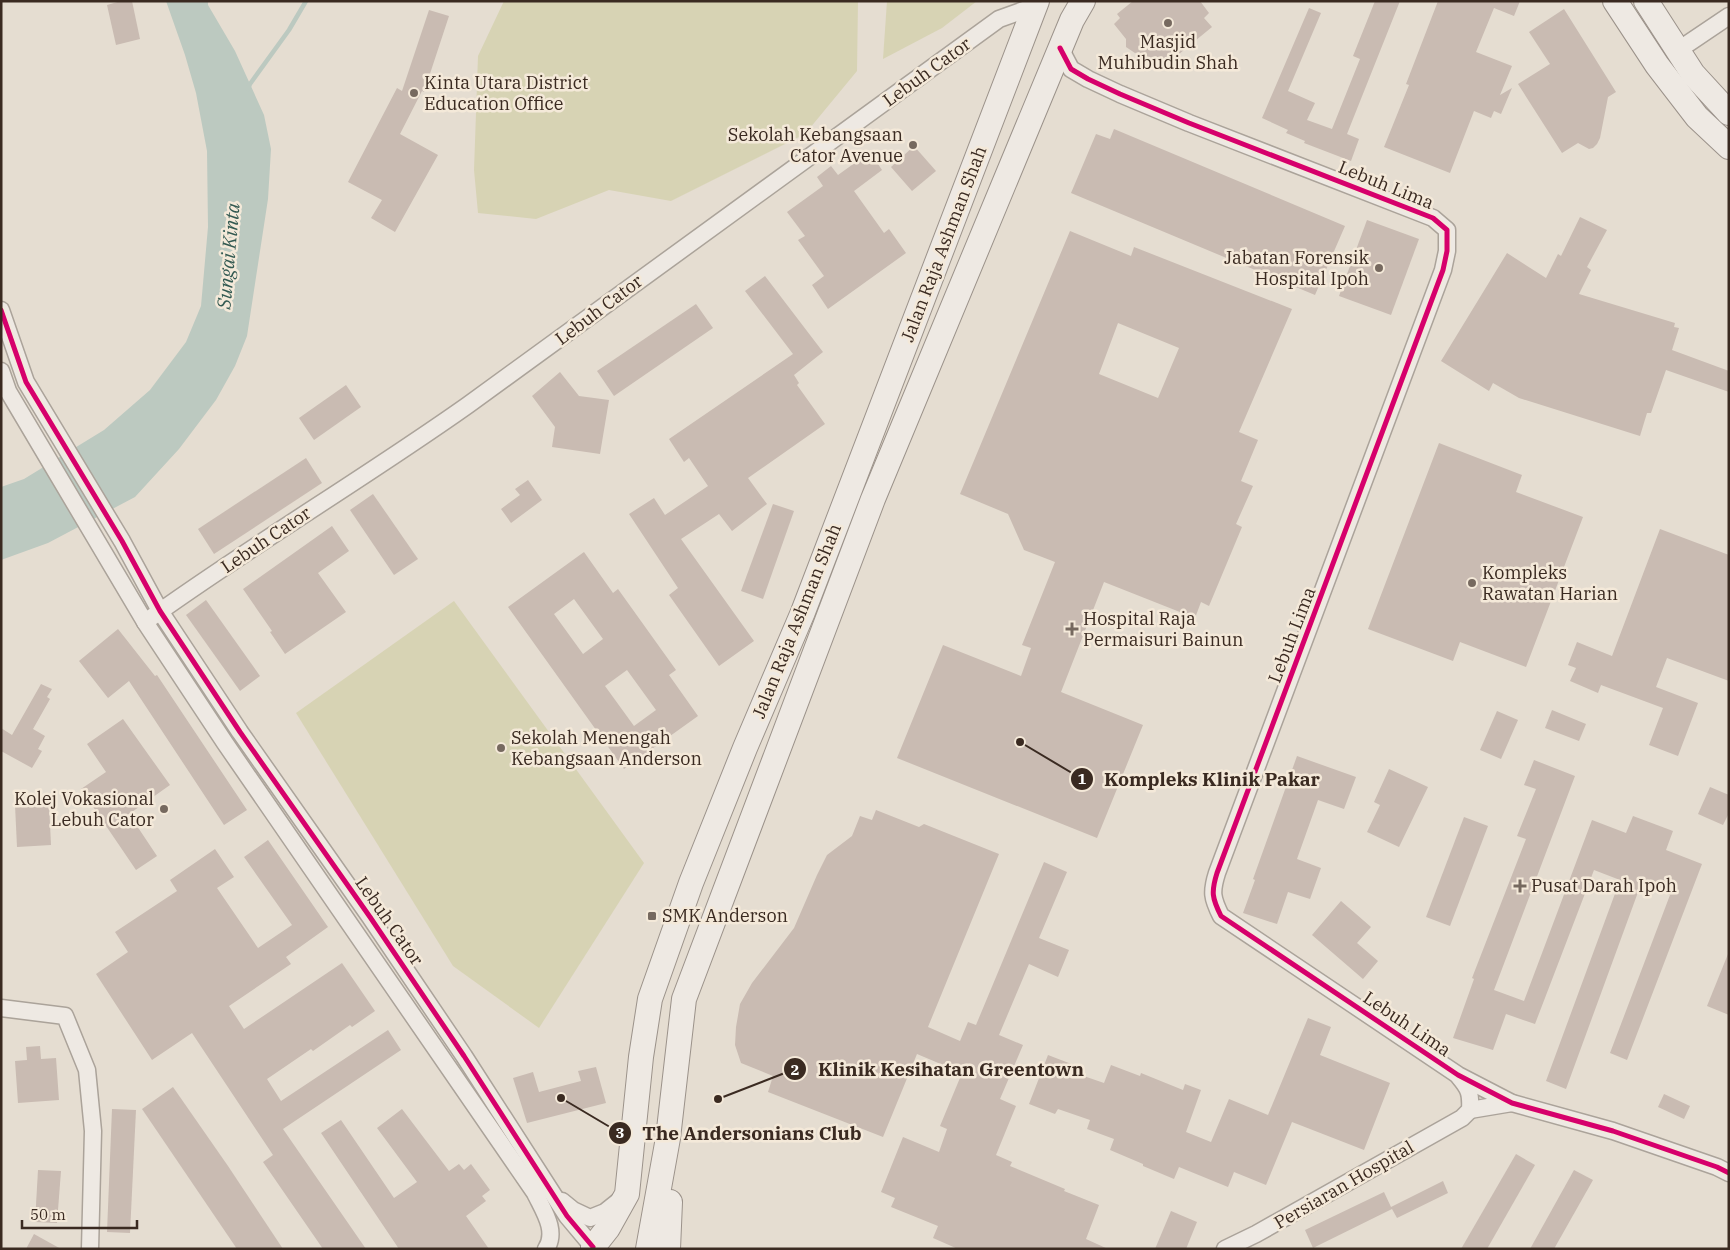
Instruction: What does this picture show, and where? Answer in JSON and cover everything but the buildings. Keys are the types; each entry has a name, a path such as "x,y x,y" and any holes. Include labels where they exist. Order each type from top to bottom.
{"main road":[{"path":"1615,1 1647,50 1697,117 1729,147"},
{"path":"1646,1 1693,74 1729,113"},
{"name":"Jalan Raja Ashman Shah","path":"592,1248 608,1228 627,1194 650,999 691,883 745,748 803,612 1036,4"},
{"name":"Jalan Raja Ashman Shah","path":"648,1249 668,1138 684,999 873,499 1077,8"},
{"path":"668,1138 671,1186 668,1249"}],"street":[{"name":"Lebuh Cator","path":"546,1249 549,1244 550,1225 535,1193 225,743 145,622 292,522 412,445 999,19 1036,4"},
{"path":"1647,50 1677,51 1729,16"},
{"name":"Lebuh Lima","path":"1060,48 1072,69 1096,83 1189,123 1433,218 1447,230 1447,251 1443,270 1212,886 1213,901 1221,916 1458,1075 1512,1103 1613,1131 1717,1167 1729,1173"},
{"path":"1669,80 1677,51"},
{"path":"1,310 26,382 122,541 160,611"},
{"path":"1,371 8,391 145,622"},
{"name":"Lebuh Cator","path":"160,611 240,732 370,917 517,1136 549,1190 592,1248"},
{"path":"2,1006 65,1016 87,1070 93,1131 90,1249"},
{"name":"Lebuh Lima","path":"1458,1075 1468,1087 1471,1097 1466,1114 1512,1103"},
{"name":"Persiaran Hospital","path":"1225,1249 1256,1234 1466,1114"},
{"path":"549,1190 573,1210 590,1218 605,1212 627,1194"}],"shaded area":[{"path":"504,1 858,1 857,71 805,134 671,201 609,190 536,219 478,213 474,170 478,56"},
{"path":"887,1 977,1 942,28 883,59"},
{"path":"454,601 644,863 539,1028 453,966 296,713"}],"water":[{"name":"Sungai Kinta","path":"166,1 208,1 208,5 235,51 264,115 271,149 268,199 247,336 235,366 216,400 179,449 135,497 48,543 1,560 1,487 24,479 104,430 150,390 186,342 201,306 208,227 207,151 196,93"}],"waterway":[{"path":"248,89 289,30 306,1"}],"cycle path":[{"path":"1060,48 1071,69 1088,79 1189,123 1433,218 1447,230 1447,251 1443,270 1217,873 1213,895 1221,916 1458,1075 1512,1103 1613,1131 1717,1167 1729,1173"},
{"path":"1,310 26,382 122,541 160,611 240,732 370,917 464,1056 567,1216 593,1247"}],"place":[{"name":"Masjid Muhibudin Shah","path":"1168,23"},
{"name":"Kinta Utara District Education Office","path":"414,93"},
{"name":"Sekolah Kebangsaan Cator Avenue","path":"913,145"},
{"name":"Jabatan Forensik Hospital Ipoh","path":"1379,268"},
{"name":"Kompleks Rawatan Harian","path":"1472,583"},
{"name":"Hospital Raja Permaisuri Bainun","path":"1072,629"},
{"name":"Kompleks Klinik Pakar","path":"1020,742"},
{"name":"Sekolah Menengah Kebangsaan Anderson","path":"501,748"},
{"name":"Kolej Vokasional Lebuh Cator","path":"164,809"},
{"name":"Pusat Darah Ipoh","path":"1520,886"},
{"name":"SMK Anderson","path":"652,916"},
{"name":"The Andersonians Club","path":"561,1098"},
{"name":"Klinik Kesihatan Greentown","path":"718,1099"}]}
